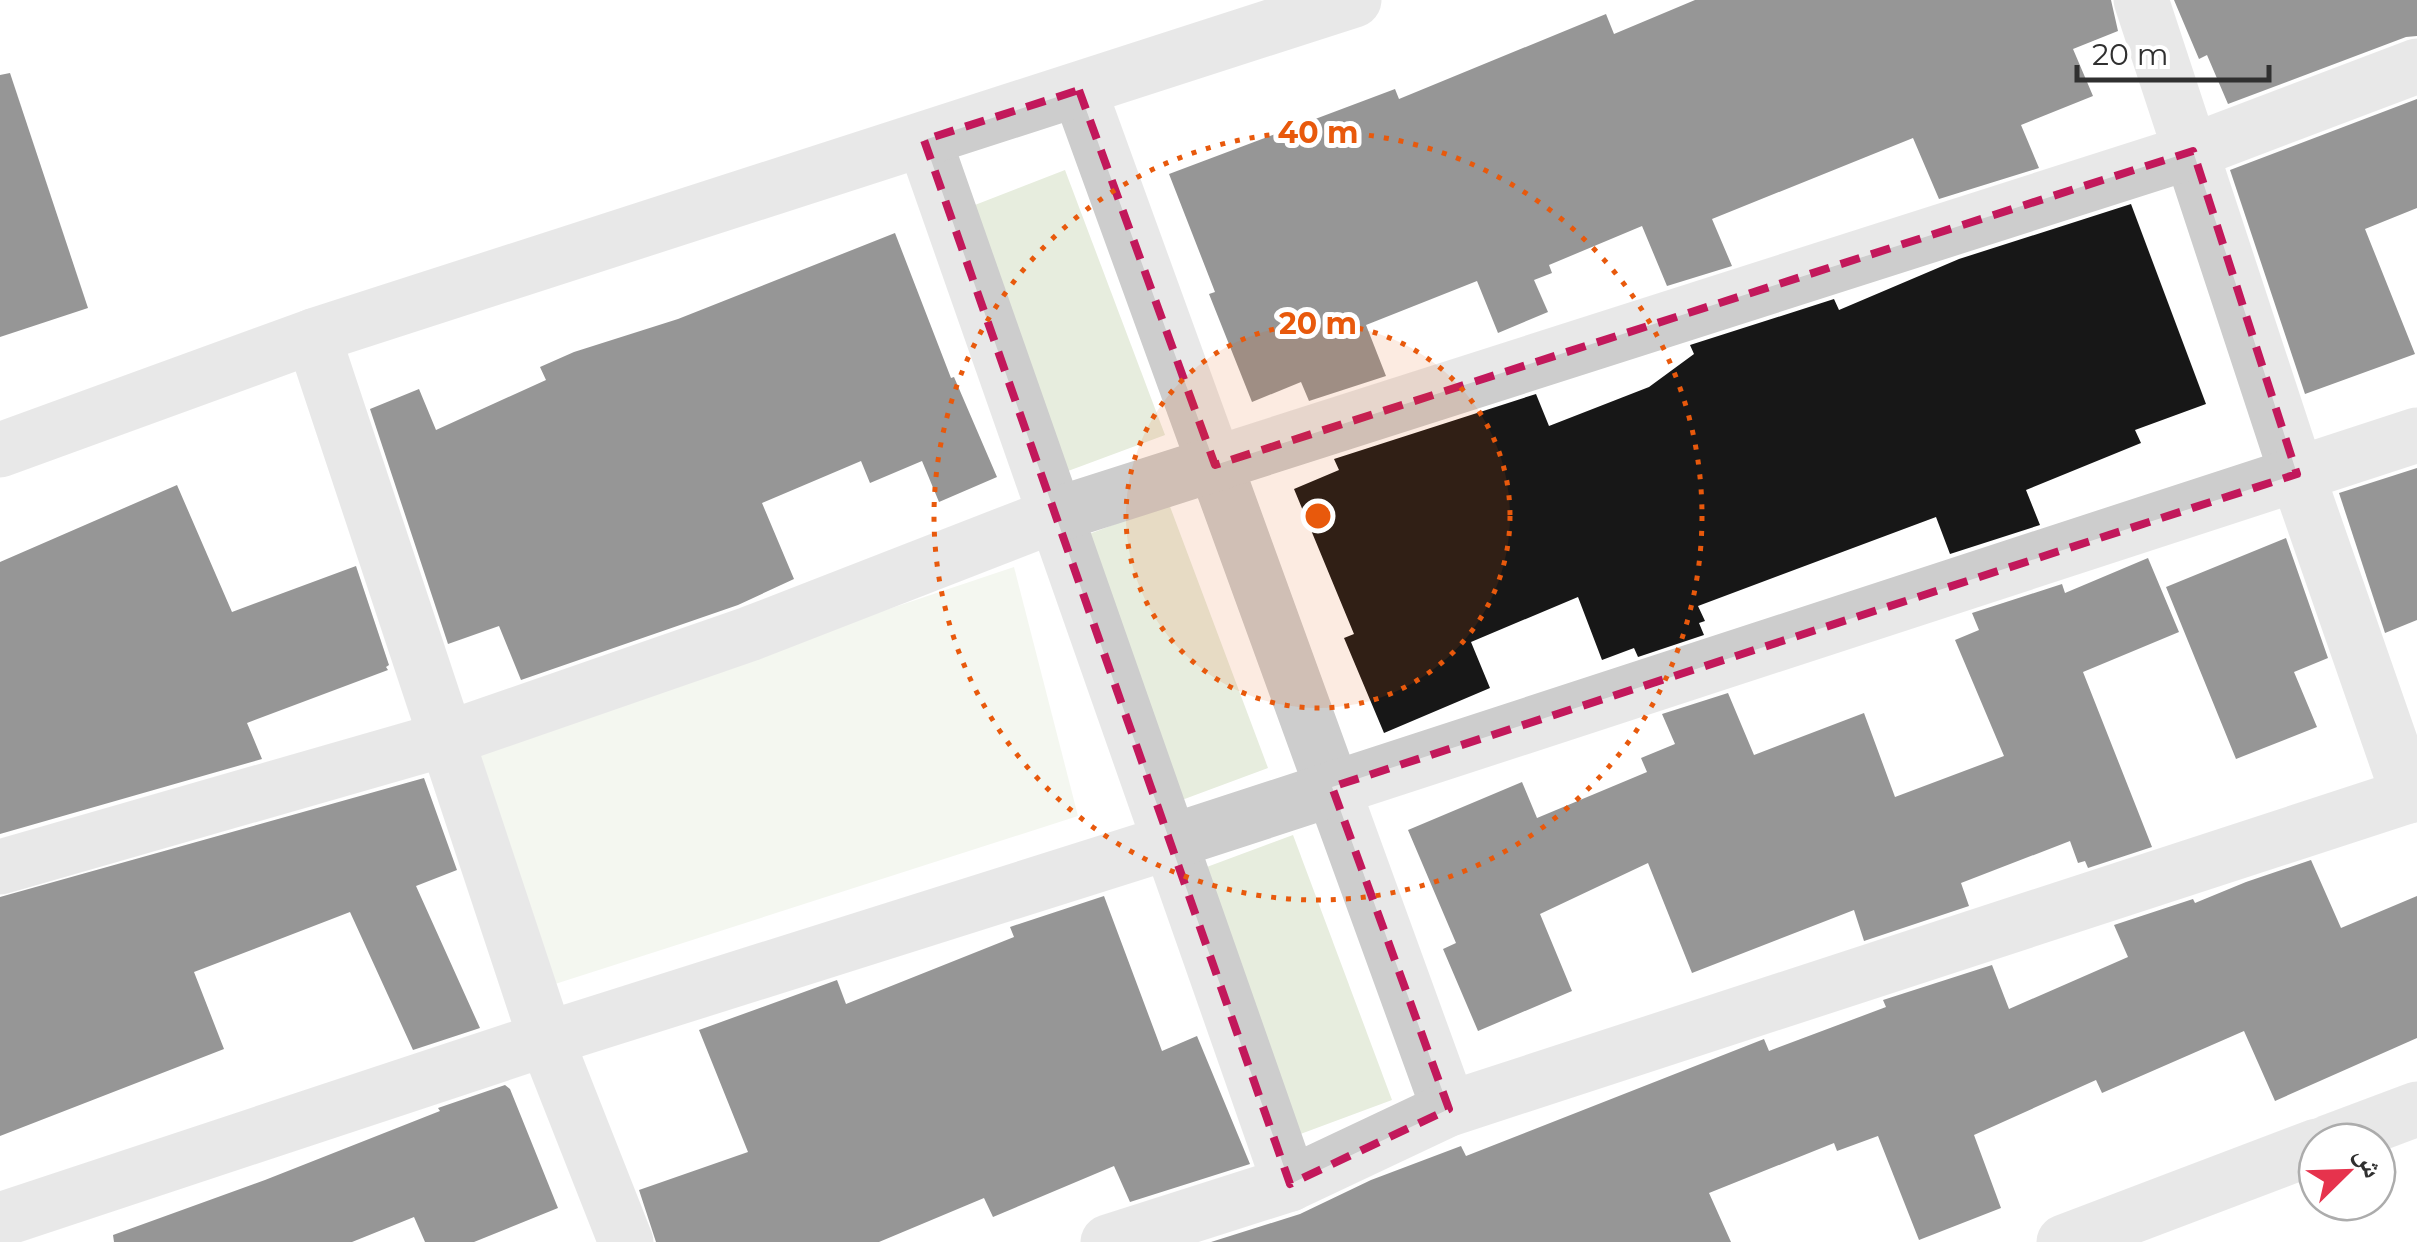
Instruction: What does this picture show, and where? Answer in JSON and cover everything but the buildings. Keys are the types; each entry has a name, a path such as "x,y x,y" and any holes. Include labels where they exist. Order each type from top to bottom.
{"street":[{"path":"0,450 313,336 1354,0"},
{"path":"1108,1242 1290,1184 1449,1109 2413,795 2297,474 2141,0"},
{"path":"0,867 449,738 750,634 1055,515 2193,151 2417,66"},
{"path":"1079,90 1449,1109"},
{"path":"924,140 1290,1184"},
{"path":"313,336 546,1038 626,1242"},
{"path":"0,1220 546,1038 1170,842 2417,435"},
{"path":"2381,1122 2417,1108"},
{"path":"2064,1242 2297,1154"}],"highlighted area":[{"path":"1079,90 1215,465 2193,151 2297,474 1332,787 1449,1109 1290,1184 924,140"}],"green space":[{"path":"1065,170 1165,435 1060,474 962,210"},
{"path":"1169,504 1268,768 1163,807 1065,543"},
{"path":"1014,567 1078,816 552,985 468,750"},
{"path":"1293,835 1392,1100 1287,1139 1188,874"}]}
